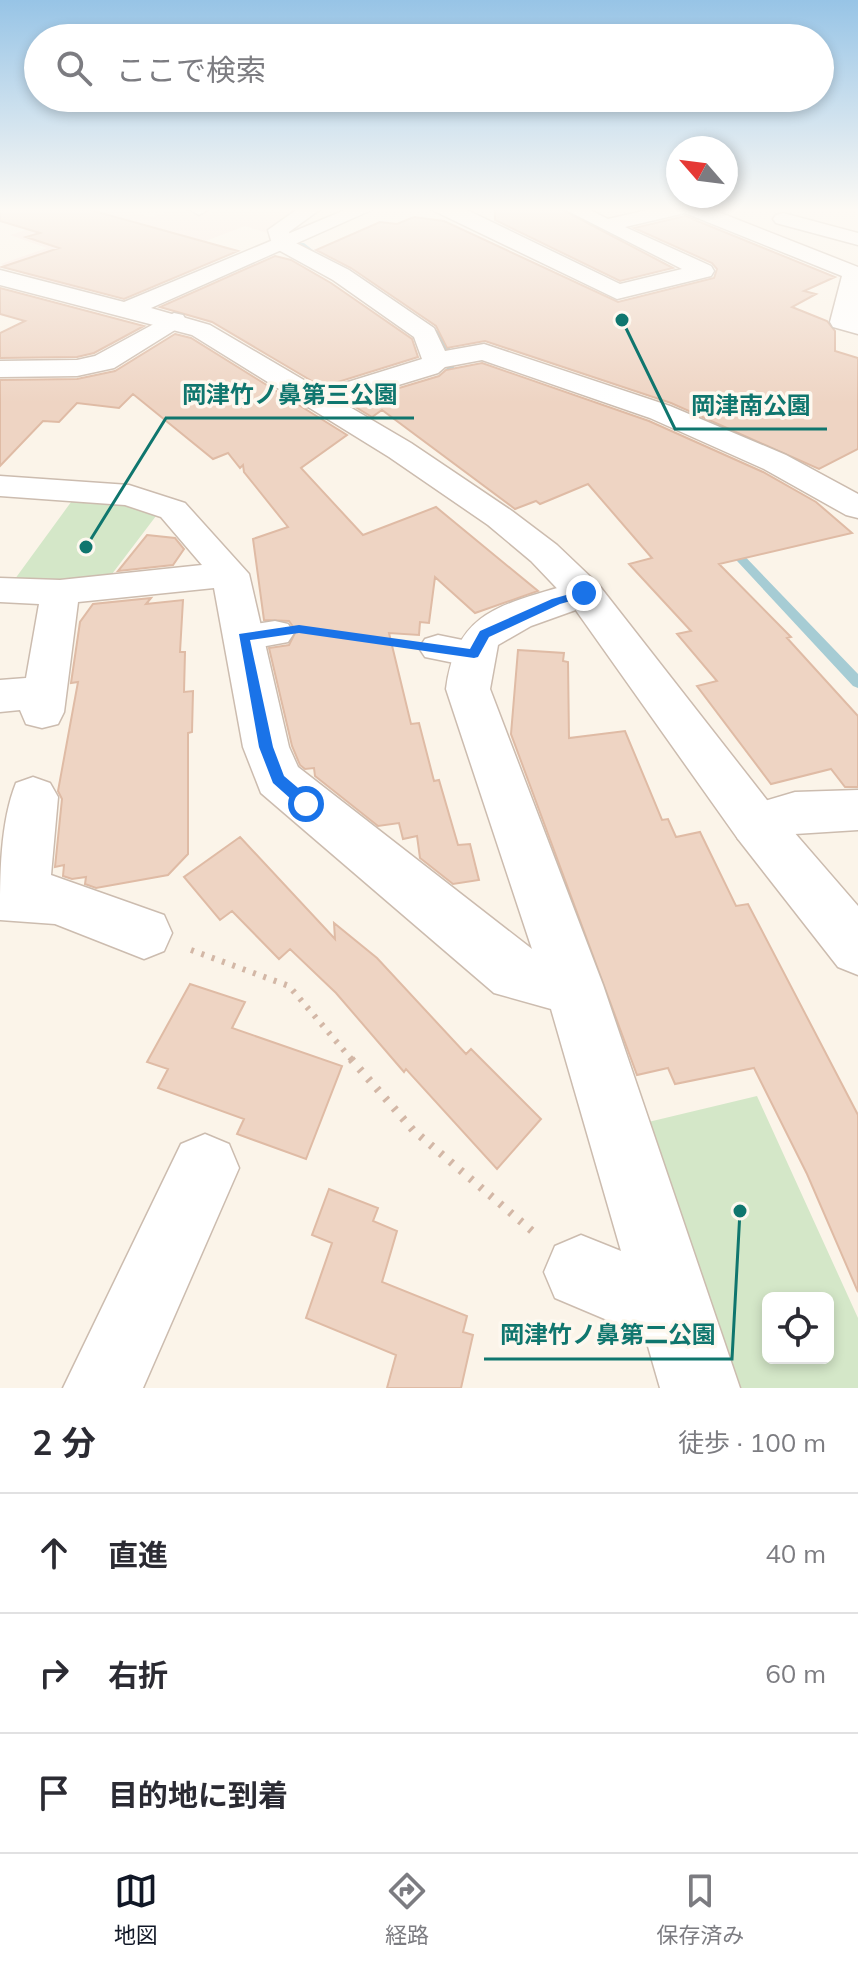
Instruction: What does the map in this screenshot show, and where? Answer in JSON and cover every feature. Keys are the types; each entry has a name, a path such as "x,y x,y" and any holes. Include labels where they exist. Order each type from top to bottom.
{"street":[{"path":"125,310 211,273"},
{"path":"337,273 425,333 436,361"},
{"path":"578,273 617,292 696,273"},
{"path":"853,273 842,322 858,326"},
{"path":"0,277 53,295 174,320 201,330 400,450 500,518 544,553 584,593 756,824 858,948"},
{"path":"0,369 77,368 104,362 174,320"},
{"path":"316,401 428,367 436,361 484,352 660,412 775,462 858,508"},
{"path":"0,486 129,495 173,510 230,574 259,635 266,747 278,779 515,973 574,985"},
{"path":"0,590 60,592 230,574"},
{"path":"0,696 43,702 60,592"},
{"path":"584,593 556,601 484,634 456,651 574,985 700,1388"},
{"path":"33,797 11,895 45,897 144,933"},
{"path":"756,824 795,813 858,810"},
{"path":"103,1388 205,1168"},
{"path":"581,1272 674,1310"}],"path":[{"path":"259,635 299,629 456,651"},
{"path":"224,963 289,986 413,1130 581,1272"}],"shaded area":[{"path":"21,273 122,273 77,290"}],"green space":[{"path":"74,498 123,499 156,516 109,578 12,583"},
{"path":"757,1096 858,1318 858,1388 734,1388 640,1124"}],"building":[{"path":"24,273 186,273 124,299"},
{"path":"237,273 313,273 412,339 418,357 322,387 212,322 160,307"},
{"path":"358,273 555,273 618,302 714,278 716,273 825,273 835,277 804,291 816,294 792,307 827,321 835,331 835,351 858,358 858,449 819,469 671,403 485,341 447,348 436,326"},
{"path":"603,273 654,273 620,281"},
{"path":"0,288 144,326 94,353 77,357 0,358 0,333 25,321 0,314"},
{"path":"175,334 191,338 347,435 301,468 363,535 436,507 538,591 475,613 435,577 429,623 420,622 419,635 389,633 411,724 419,723 434,781 439,780 458,845 470,844 479,880 453,884 420,858 417,836 403,839 399,823 378,826 315,776 314,768 305,769 300,765 292,746 269,648 289,645 296,631 289,621 264,620 253,539 288,527 244,472 243,465 240,468 228,453 213,459 133,394 119,408 77,403 59,422 43,421 0,466 0,380 77,379 115,371"},
{"path":"482,363 649,421 763,472 816,502 852,533 719,564 791,637 787,638 858,716 858,787 845,787 831,769 771,784 697,686 717,681 677,634 691,631 629,564 652,558 588,484 540,504 536,501 515,509 382,410 372,417 349,403 439,376 446,370"},
{"path":"147,535 175,538 184,549 173,565 118,571"},
{"path":"151,598 146,604 183,600 180,652 185,652 184,692 193,691 192,732 188,733 188,854 168,875 96,888 85,884 86,877 72,879 63,876 64,865 55,867 62,799 58,791 78,682 71,683 80,622 93,604"},
{"path":"518,650 564,653 563,661 568,662 569,738 625,731 662,820 668,819 676,837 700,832 736,906 748,904 858,1115 858,1292 807,1174 754,1068 675,1084 668,1068 637,1075 511,734"},
{"path":"240,837 335,939 334,923 377,958 466,1054 471,1049 541,1119 497,1169 406,1069 404,1072 336,993 290,949 279,959 232,911 220,920 184,877"},
{"path":"190,984 245,1002 232,1028 342,1066 306,1159 237,1134 244,1119 158,1088 168,1069 147,1062"},
{"path":"329,1189 378,1208 373,1221 397,1231 382,1282 467,1316 463,1332 473,1335 461,1388 387,1388 396,1355 306,1318 332,1243 312,1235"}],"waterway":[{"path":"423,323 443,343 449,355 450,369 466,378"},
{"path":"729,546 858,683"}],"place":[{"name":"岡津南公園","path":"622,320"},
{"name":"岡津竹ノ鼻第三公園","path":"86,547"},
{"name":"岡津竹ノ鼻第二公園","path":"740,1211"}],"route":[{"path":"306,804 278,779 266,747 244,637 299,629 474,654 484,634 556,601 584,593"}]}
